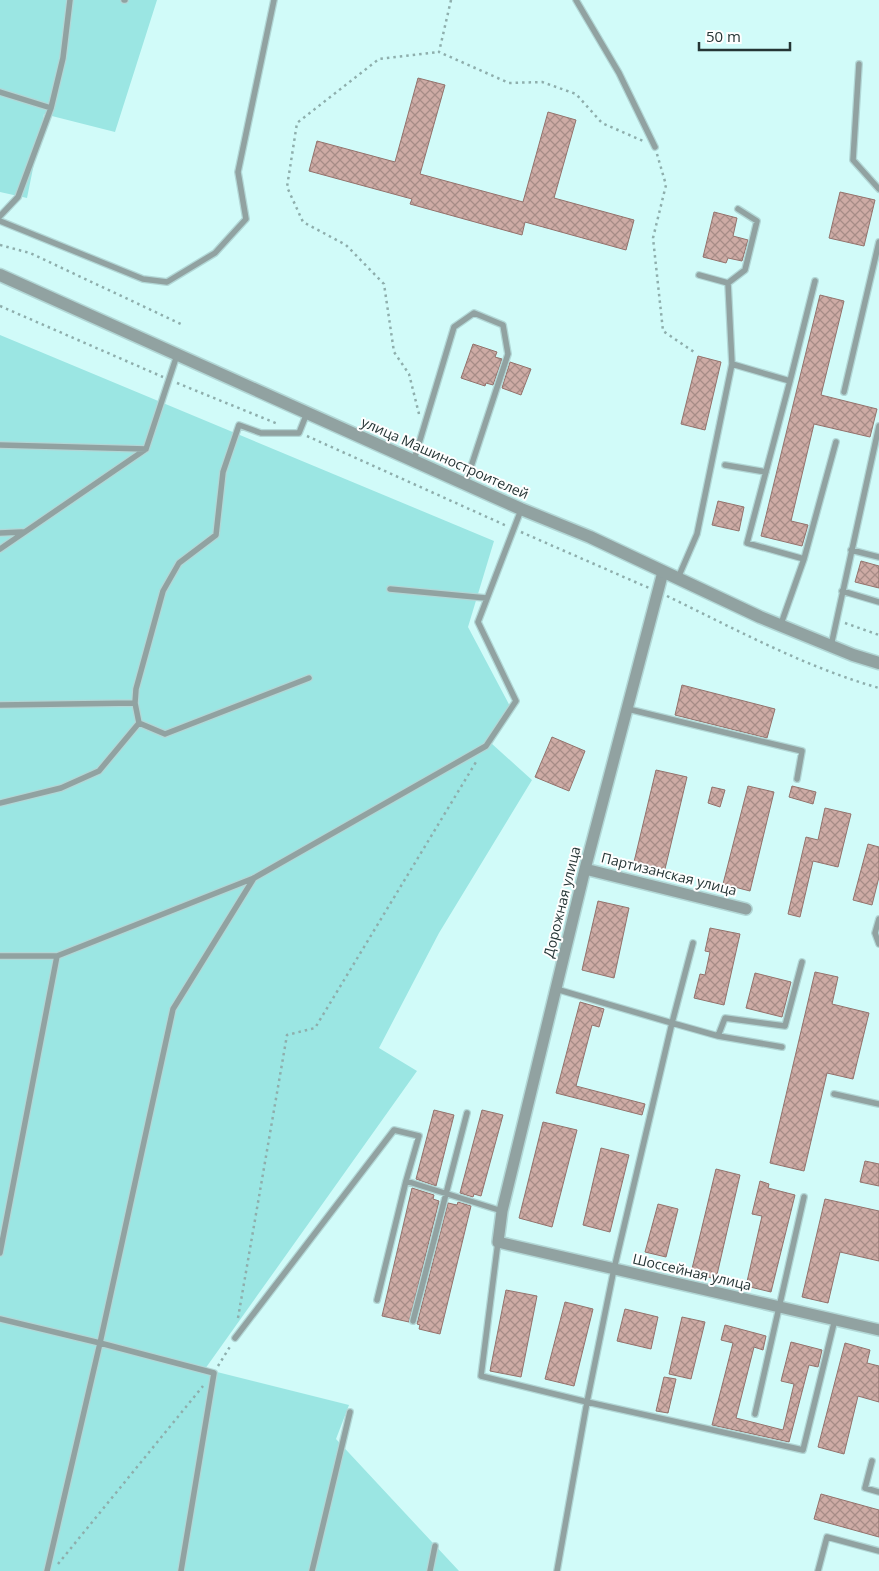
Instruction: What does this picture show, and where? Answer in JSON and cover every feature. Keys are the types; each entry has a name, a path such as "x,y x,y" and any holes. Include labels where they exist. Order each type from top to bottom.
{"street":[{"name":"улица Машиностроителей","path":"0,275 521,509 590,537 760,617 830,646 879,663"},
{"name":"Дорожная улица","path":"498,1242 502,1210 585,869 663,572"},
{"name":"Партизанская улица","path":"585,869 746,909"},
{"name":"Шоссейная улица","path":"498,1242 835,1318 879,1330"}],"lane":[{"path":"0,216 18,197 51,108 63,58 70,0"},
{"path":"0,221 143,279 167,282 215,253 246,219 238,172 274,0"},
{"path":"576,0 619,73 655,147"},
{"path":"858,64 854,160 879,189"},
{"path":"0,92 51,108"},
{"path":"728,283 745,270 758,221 738,209"},
{"path":"844,392 879,242"},
{"path":"699,275 728,283"},
{"path":"804,559 748,544 815,281"},
{"path":"678,578 697,534 732,364 728,283"},
{"path":"414,460 454,327 474,313 503,324 508,354 465,484"},
{"path":"0,549 22,532 146,449 177,355"},
{"path":"732,364 790,381"},
{"path":"139,723 135,703 136,689 163,591 180,563 216,536 222,472 239,425 261,432 299,432 307,413"},
{"path":"830,646 879,429"},
{"path":"780,624 804,559 836,442"},
{"path":"0,446 146,449"},
{"path":"725,465 766,472"},
{"path":"0,956 57,956 254,878 486,746 516,701 478,622 521,509"},
{"path":"0,533 22,532"},
{"path":"851,550 879,558"},
{"path":"390,589 486,598"},
{"path":"842,592 879,602"},
{"path":"139,723 165,734 308,678"},
{"path":"0,704 135,703"},
{"path":"628,709 802,751 797,779"},
{"path":"0,803 61,788 99,771 139,723"},
{"path":"47,1571 100,1343 173,1009 254,878"},
{"path":"879,918 875,933 879,944"},
{"path":"557,1571 587,1402 614,1269 672,1023 693,944"},
{"path":"0,1253 57,956"},
{"path":"718,1036 725,1018 785,1026 802,962"},
{"path":"556,989 718,1036 782,1047"},
{"path":"834,1094 879,1104"},
{"path":"413,1320 467,1113"},
{"path":"235,1338 394,1130 419,1136 377,1300"},
{"path":"406,1181 502,1210"},
{"path":"755,1414 804,1197"},
{"path":"498,1242 481,1376 587,1402 803,1450 835,1318"},
{"path":"0,1319 214,1373 181,1571"},
{"path":"312,1571 350,1412"},
{"path":"872,1461 865,1488 879,1492"},
{"path":"818,1571 827,1537 879,1550"},
{"path":"430,1571 435,1546"}],"path":[{"path":"439,52 451,0"},
{"path":"422,432 410,374 394,352 384,284 346,245 302,222 287,187 297,123 379,59 439,52 509,83 542,82 576,94 602,123 655,147 666,185 653,238 662,331 694,352"},
{"path":"0,245 30,253 183,325"},
{"path":"0,306 168,379 299,432 513,529 659,592 798,659 854,681 879,688"},
{"path":"836,620 879,635"},
{"path":"238,1318 287,1035 315,1028 486,746"},
{"path":"52,1571 214,1373 235,1338"}],"shaded area":[{"path":"0,0 157,0 115,132 44,114 27,198 0,192"},
{"path":"0,335 494,541 468,627 512,710 491,743 532,780 439,933 379,1048 417,1071 205,1369 349,1405 336,1439 459,1571 0,1571"}],"building":[{"path":"418,78 445,85 420,174 523,202 548,112 576,120 554,198 634,220 626,250 525,222 522,235 410,204 412,199 309,171 317,141 395,162"},
{"path":"840,192 875,200 864,246 829,238"},
{"path":"714,212 737,218 733,236 748,240 742,261 728,258 726,263 703,257"},
{"path":"820,295 844,301 821,395 877,409 870,437 814,424 791,521 808,525 802,546 761,536"},
{"path":"473,344 497,352 495,357 502,359 493,385 486,383 485,386 461,378"},
{"path":"698,356 721,362 705,430 681,424"},
{"path":"510,362 531,369 521,395 502,388"},
{"path":"718,501 744,507 739,531 712,525"},
{"path":"861,561 879,566 879,588 855,582"},
{"path":"682,685 775,709 767,738 675,715"},
{"path":"552,737 585,751 569,791 535,777"},
{"path":"656,770 687,777 665,869 634,862"},
{"path":"748,786 774,792 750,891 723,884"},
{"path":"792,786 816,792 813,804 789,797"},
{"path":"712,787 725,790 720,807 708,803"},
{"path":"825,808 851,814 838,867 813,861 800,917 788,914 806,837 818,840"},
{"path":"868,844 879,847 879,877 872,905 853,900"},
{"path":"598,901 629,908 614,978 582,970"},
{"path":"710,928 740,934 724,1005 694,998 700,974 705,975 710,952 705,951"},
{"path":"815,972 838,977 832,1004 869,1013 853,1079 827,1073 804,1171 770,1163"},
{"path":"755,973 791,982 782,1017 746,1008"},
{"path":"580,1002 604,1009 599,1027 592,1025 576,1086 645,1104 642,1115 556,1093"},
{"path":"434,1110 454,1115 436,1186 416,1179"},
{"path":"482,1110 503,1115 481,1196 474,1194 473,1197 460,1193"},
{"path":"543,1122 577,1130 552,1227 519,1218"},
{"path":"601,1148 629,1155 610,1232 583,1225"},
{"path":"865,1161 879,1164 879,1186 860,1182"},
{"path":"716,1169 740,1175 716,1279 691,1273"},
{"path":"760,1181 769,1184 768,1188 795,1195 771,1292 746,1286 762,1216 752,1214"},
{"path":"412,1188 434,1195 433,1199 439,1201 409,1322 382,1316"},
{"path":"825,1199 879,1211 879,1261 840,1252 828,1303 802,1297"},
{"path":"458,1202 471,1206 440,1334 419,1329 420,1325 417,1324 448,1203 457,1205"},
{"path":"658,1204 678,1209 666,1257 645,1252"},
{"path":"506,1290 537,1296 521,1377 490,1371"},
{"path":"565,1302 593,1309 574,1386 545,1379"},
{"path":"625,1309 658,1317 651,1349 617,1341"},
{"path":"682,1317 705,1322 691,1379 669,1374"},
{"path":"725,1325 766,1336 763,1350 754,1347 736,1418 783,1430 794,1384 781,1381 791,1342 822,1350 818,1367 809,1365 789,1442 712,1425 733,1343 721,1340"},
{"path":"845,1343 870,1350 867,1363 879,1366 879,1402 858,1396 844,1454 818,1447"},
{"path":"664,1377 676,1379 668,1413 656,1411"},
{"path":"821,1494 879,1510 879,1537 814,1519"}]}
